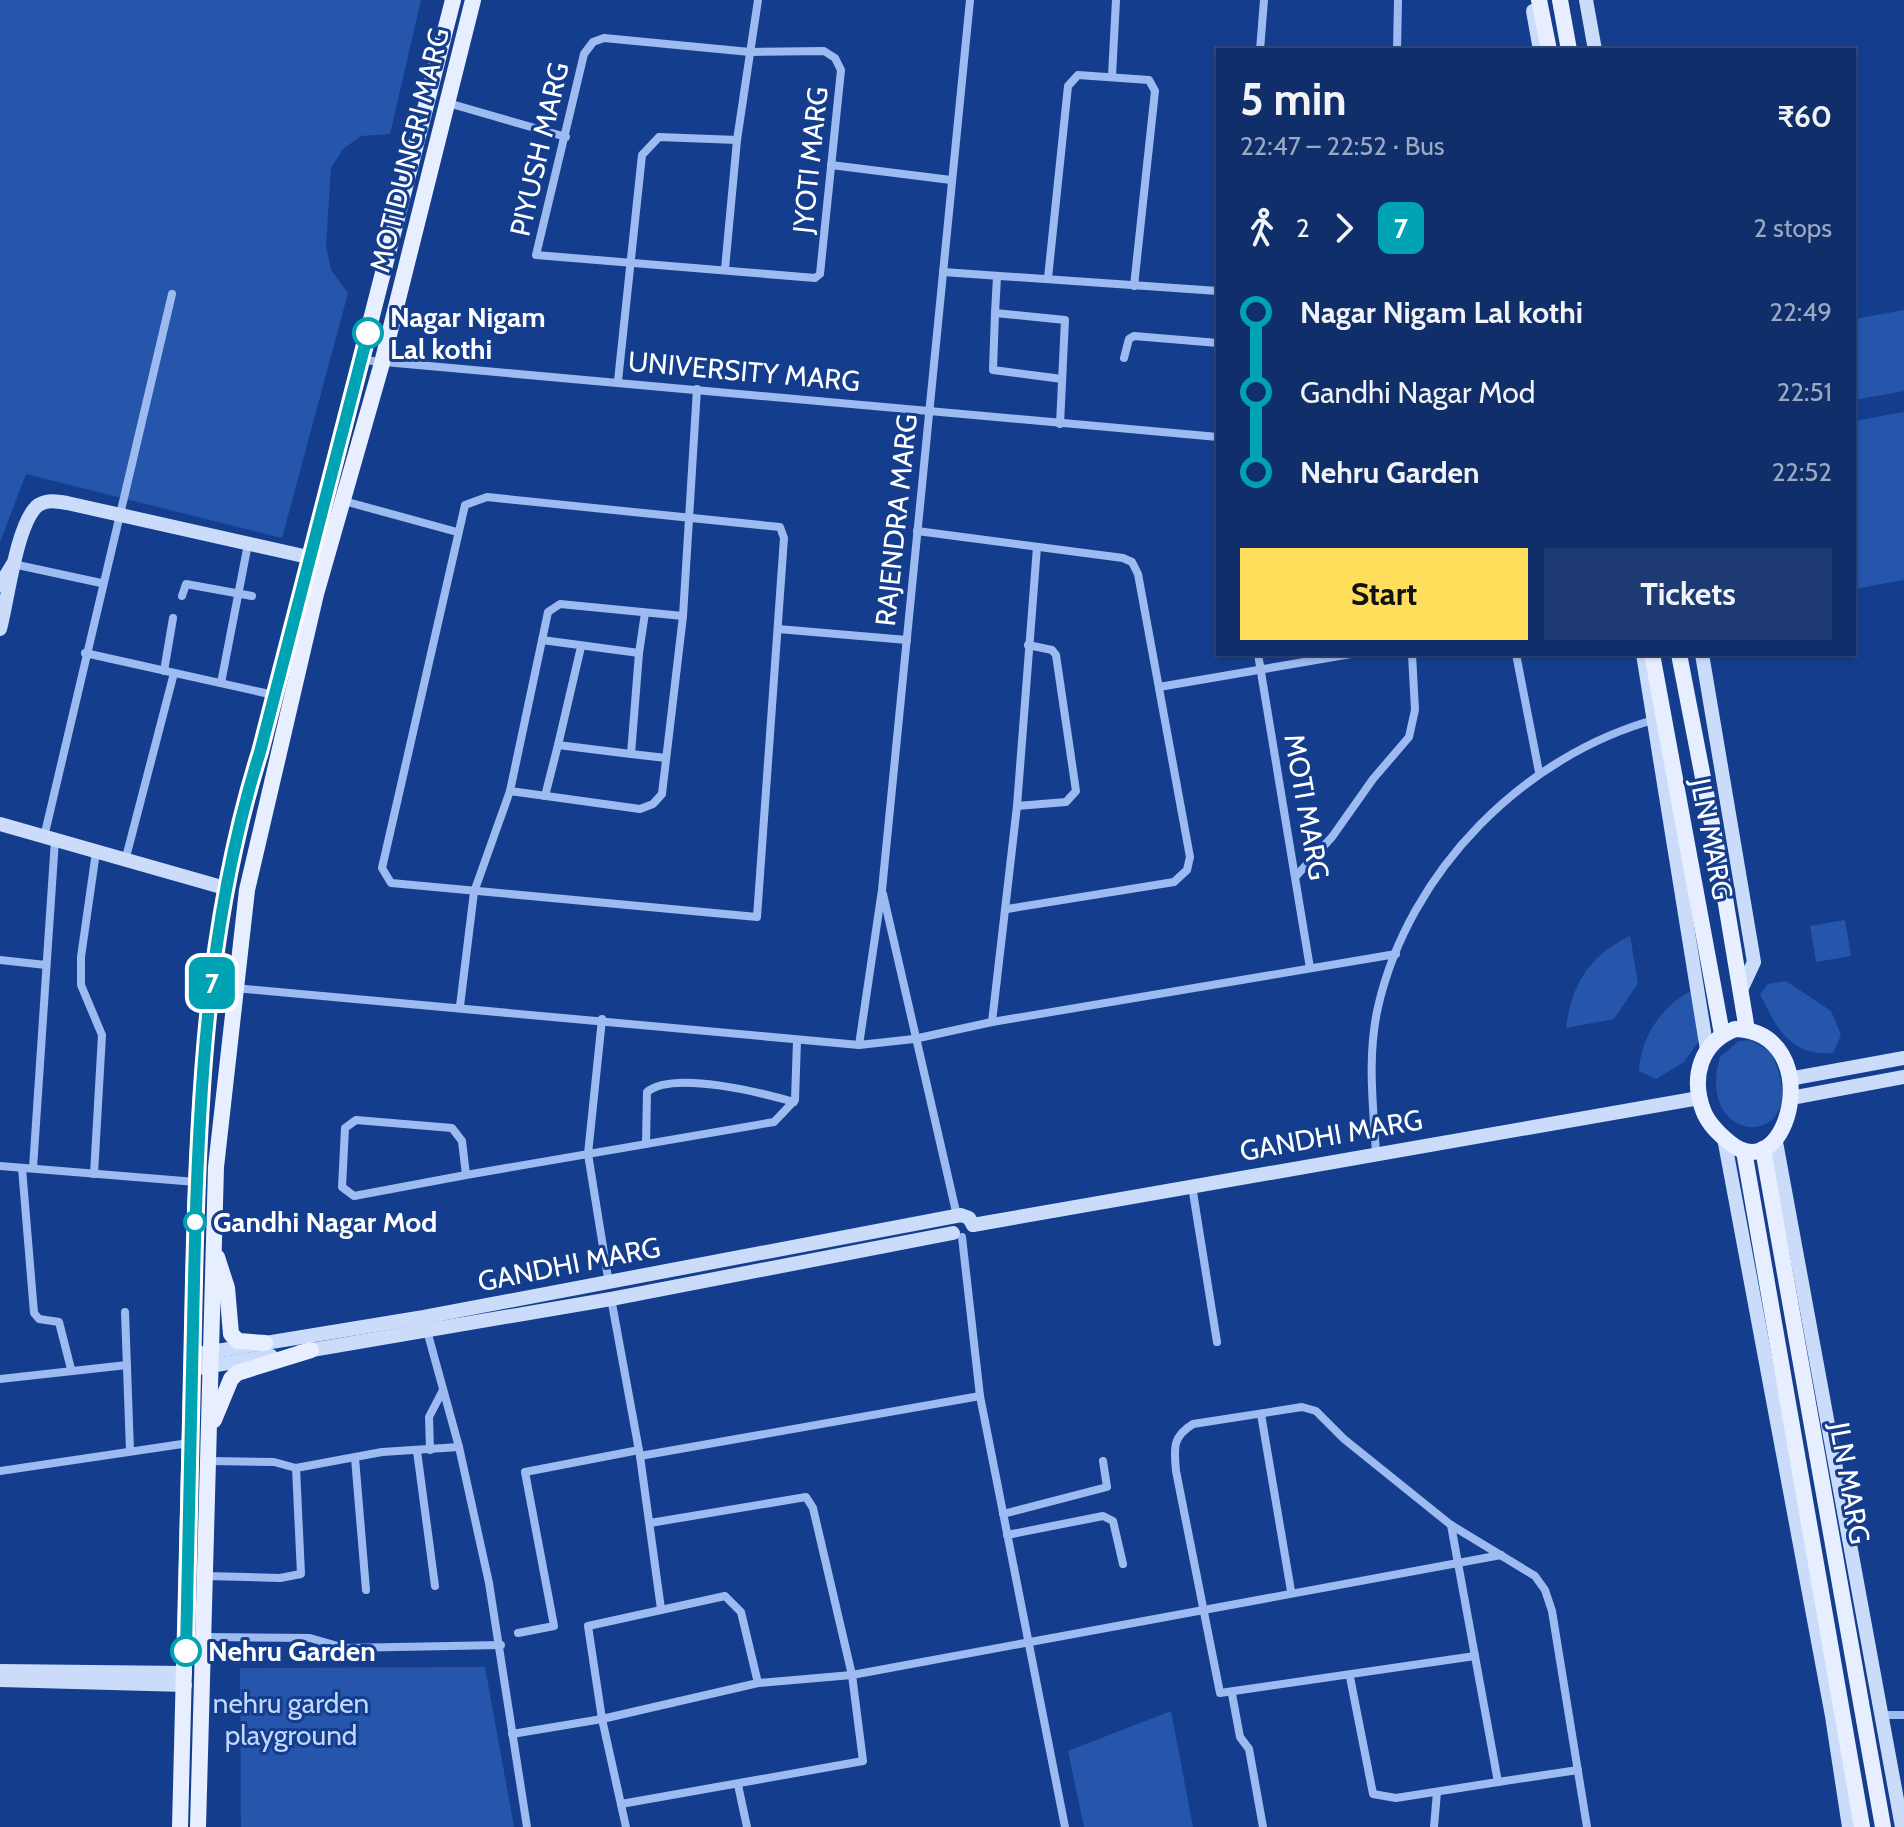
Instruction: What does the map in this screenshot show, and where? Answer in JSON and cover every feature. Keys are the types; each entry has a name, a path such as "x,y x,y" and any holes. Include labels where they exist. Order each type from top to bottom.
{"main road":[{"path":"180,1827 196,1182 209,1002 225,888 238,821 362,360 453,0"},
{"name":"MOTIDUNGRI MARG","path":"198,1827 216,1167 234,988 252,866 316,594 382,363 473,0"},
{"path":"1539,0 1549,48"},
{"path":"1560,0 1569,48"},
{"name":"JLN MARG","path":"1652,656 1658,719 1722,1034"},
{"name":"JLN MARG","path":"1679,656 1717,850 1747,1030"},
{"path":"1747,1030 1779,1051 1789,1079 1791,1098 1788,1121 1770,1145 1744,1151 1724,1138 1705,1115 1697,1078 1707,1050 1722,1034 1747,1030"},
{"name":"JLN MARG","path":"1770,1145 1883,1827"},
{"name":"JLN MARG","path":"1744,1151 1862,1827"},
{"path":"213,1248 227,1288 231,1334 238,1341 265,1343"},
{"path":"210,1431 231,1379 237,1373 311,1350"}],"street":[{"path":"631,262 725,269 737,140 758,0"},
{"name":"RAJENDRA MARG","path":"859,1045 882,890 970,0"},
{"path":"1112,76 1116,0"},
{"path":"1260,48 1264,0"},
{"path":"1397,48 1398,0"},
{"path":"1531,0 1540,48"},
{"path":"1586,0 1595,48"},
{"name":"PIYUSH MARG","path":"631,262 536,255 584,54 593,42 604,38 750,52"},
{"name":"JYOTI MARG","path":"725,269 815,278 820,274 841,70 835,58 824,51 750,52"},
{"path":"1048,278 1068,86 1078,75 1112,76 1149,80 1155,91 1134,286"},
{"path":"448,103 566,137"},
{"path":"618,381 642,155 659,137 737,140"},
{"path":"831,165 951,180"},
{"path":"943,272 1216,291"},
{"path":"997,277 993,370 1062,379"},
{"path":"33,1168 46,965 49,839 85,653 172,294"},
{"path":"995,313 1065,320 1060,424"},
{"path":"1124,358 1129,339 1134,336 1216,343"},
{"name":"UNIVERSITY MARG","path":"362,360 1216,437"},
{"path":"510,791 640,809 653,804 662,794 683,616 697,389"},
{"path":"487,497 780,527 784,538 757,917 391,883 382,868 426,687 457,532 465,505 487,497"},
{"path":"0,585 13,564 36,507 46,501 67,503 308,557"},
{"path":"344,501 457,532"},
{"path":"917,531 1123,558 1132,562 1138,574 1190,857 1187,870 1174,882 1007,909"},
{"path":"221,683 248,544"},
{"path":"992,1022 1017,806 1037,547"},
{"path":"13,564 101,583"},
{"path":"0,629 13,581 13,564"},
{"path":"182,596 186,584 252,596"},
{"path":"460,1006 474,892 510,791 548,612 560,604 683,616"},
{"path":"631,754 645,613"},
{"path":"164,671 173,618"},
{"path":"778,629 907,640"},
{"path":"542,640 639,653"},
{"path":"1017,806 1066,802 1076,791 1056,655 1052,650 1028,645"},
{"path":"545,796 581,647"},
{"path":"85,653 274,695"},
{"name":"MOTI MARG","path":"1258,656 1310,968"},
{"path":"1159,687 1339,656"},
{"path":"1297,875 1332,837 1373,779 1409,737 1415,710 1412,656"},
{"path":"1516,656 1539,772"},
{"path":"1643,656 1658,719 1707,1050"},
{"path":"1702,656 1754,962 1740,992"},
{"path":"125,861 174,673"},
{"path":"1376,1153 1370,1065 1378,1007 1396,954 1417,909 1453,856 1493,812 1539,772 1590,744 1658,719"},
{"path":"558,745 666,758"},
{"path":"0,824 225,888"},
{"path":"94,1174 102,1035 81,985 81,957 96,852"},
{"path":"882,890 956,1226 980,1396 1065,1827"},
{"path":"234,988 460,1006 859,1045 914,1039 992,1022 1396,954"},
{"path":"0,960 46,965"},
{"path":"602,1019 588,1154 639,1453 661,1609"},
{"path":"466,1175 462,1141 452,1128 356,1120 345,1128 342,1187 354,1196 774,1122 794,1102 797,1041"},
{"path":"1789,1079 1904,1058"},
{"path":"1791,1098 1904,1077"},
{"path":"646,1144 647,1092 663,1083 733,1088 794,1102"},
{"name":"GANDHI MARG","path":"956,1226 969,1235 973,1225 1699,1098"},
{"path":"1724,1138 1832,1716 1849,1827"},
{"path":"1770,1145 1883,1715 1902,1827"},
{"path":"0,1166 196,1182"},
{"path":"22,1168 34,1313 39,1319 59,1322 71,1369"},
{"path":"1192,1186 1217,1342"},
{"path":"192,1362 311,1350 426,1324 956,1226"},
{"path":"125,1312 130,1451"},
{"path":"212,1359 265,1343 426,1324"},
{"path":"426,1324 459,1447 501,1645 527,1827"},
{"path":"0,1379 127,1365"},
{"path":"430,1450 429,1417 443,1390"},
{"path":"518,1633 554,1626 525,1472 980,1396"},
{"path":"1475,1656 1350,1677 1232,1694 1220,1693 1176,1471 1174,1444 1178,1433 1193,1424 1302,1407 1316,1411 1344,1439 1451,1525 1535,1576 1545,1590 1587,1827"},
{"path":"1261,1414 1291,1591"},
{"path":"0,1471 189,1443"},
{"path":"209,1461 274,1462 296,1468 382,1452 459,1447"},
{"path":"417,1451 435,1586"},
{"path":"355,1458 366,1590"},
{"path":"1003,1514 1107,1487 1103,1461"},
{"path":"205,1576 280,1578 301,1574 296,1468"},
{"path":"621,1804 863,1761 852,1675 813,1508 806,1497 650,1523"},
{"path":"1007,1535 1103,1516 1113,1521 1123,1564"},
{"path":"1451,1525 1498,1782"},
{"path":"512,1734 602,1719 758,1683 852,1675 1291,1591 1501,1555"},
{"path":"626,1827 602,1719 588,1626 725,1596 735,1601 741,1612 758,1683"},
{"path":"205,1637 310,1638 345,1648 501,1645"},
{"path":"0,1671 185,1679"},
{"path":"1350,1677 1373,1794 1396,1798 1578,1770"},
{"path":"0,1680 185,1679"},
{"path":"1232,1694 1240,1737 1249,1749 1263,1827"},
{"path":"1883,1715 1904,1715"},
{"path":"738,1785 747,1827"},
{"path":"1434,1827 1437,1792"}],"green space":[{"path":"0,0 421,0 390,134 361,136 343,149 331,168 326,245 331,270 348,293 282,538 26,474 0,542"},
{"path":"1904,310 1904,391 1856,400 1856,319"},
{"path":"1904,412 1904,580 1856,589 1856,421"},
{"path":"1845,920 1851,956 1816,962 1810,926"},
{"path":"1630,936 1638,983 1614,1019 1566,1028 1573,997 1585,973 1604,952"},
{"path":"1786,981 1831,1011 1841,1035 1833,1053 1806,1050 1795,1045 1779,1029 1760,994 1768,984"},
{"path":"1694,990 1701,1038 1684,1062 1656,1079 1639,1071 1644,1046 1655,1023 1672,1004"},
{"path":"1750,1040 1770,1051 1781,1084 1780,1107 1769,1122 1754,1127 1737,1123 1723,1110 1716,1088 1720,1057 1739,1041"},
{"name":"nehru garden playground","path":"485,1667 514,1827 241,1827 240,1668"},
{"path":"1171,1711 1193,1827 1084,1827 1068,1751"}],"bus line":[{"name":"7","path":"186,1651 196,1165 214,957 238,821 260,752 368,333"}],"place":[{"name":"Nagar Nigam Lal kothi","path":"368,333"},
{"name":"Gandhi Nagar Mod","path":"195,1222"},
{"name":"Nehru Garden","path":"186,1651"}]}
